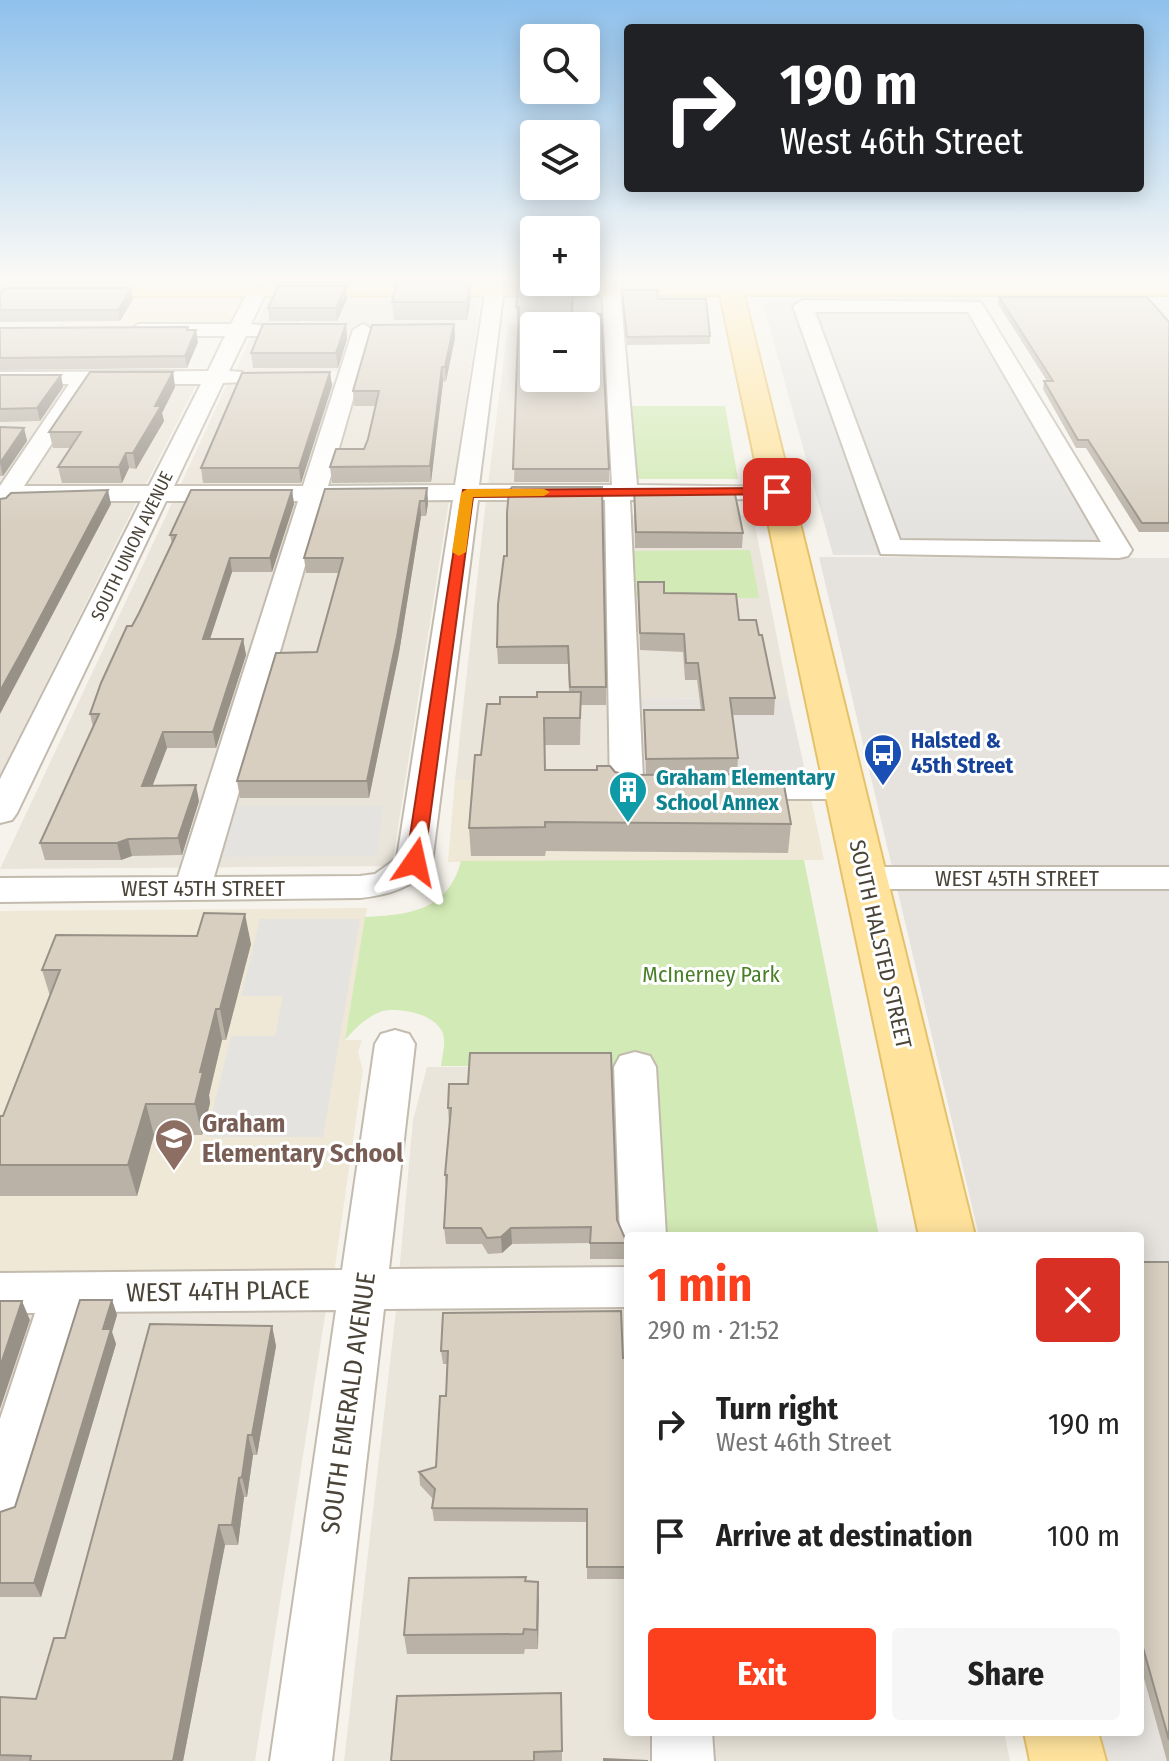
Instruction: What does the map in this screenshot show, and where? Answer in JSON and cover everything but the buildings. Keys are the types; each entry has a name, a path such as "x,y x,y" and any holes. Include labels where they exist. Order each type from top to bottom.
{"main road":[{"name":"SOUTH HALSTED STREET","path":"747,360 946,1232"},
{"path":"1062,1736 1068,1761"}],"street":[{"name":"SOUTH UNION AVENUE","path":"0,813 223,360"},
{"path":"193,888 313,493 347,360"},
{"path":"467,493 477,360"},
{"path":"618,360 627,790 845,789"},
{"path":"822,360 890,548 1119,550 1006,360"},
{"path":"2,497 85,377"},
{"path":"0,378 256,377"},
{"path":"25,431 49,431"},
{"path":"2,497 777,492"},
{"name":"WEST 45TH STREET","path":"0,890 360,887 385,884 403,874 414,863 419,847 467,493"},
{"name":"WEST 45TH STREET","path":"866,878 1169,878"},
{"name":"SOUTH EMERALD AVENUE","path":"301,1761 395,1044"},
{"path":"635,1067 643,1232"},
{"name":"WEST 44TH PLACE","path":"0,1293 624,1287"},
{"path":"0,1502 65,1293"},
{"path":"682,1736 683,1761"}],"shaded area":[{"path":"240,360 472,360 454,485 180,486 228,382 347,382 349,371 235,372"},
{"path":"504,360 520,360 520,392 600,392 600,360 615,360 624,484 488,485"},
{"path":"779,360 1015,360 1133,555 833,555"},
{"path":"0,383 197,383 145,486 0,487"},
{"path":"486,500 617,500 618,515 753,515 789,699 624,698 627,779 455,780"},
{"path":"137,501 0,775 0,502"},
{"path":"173,501 449,501 392,866 0,869"},
{"path":"819,557 1169,558 1169,1761 1103,1761 1098,1736 1144,1736 1144,1232 978,1232"},
{"path":"624,698 789,699 809,789 627,790"},
{"name":"Graham Elementary School Annex","path":"627,779 809,789 824,860 448,862 455,780"},
{"path":"229,806 383,806 377,856 216,857"},
{"name":"Graham Elementary School","path":"367,908 345,1040 362,1040 358,1052 363,1070 334,1274 0,1278 0,911"},
{"path":"260,919 360,919 323,1137 206,1137 231,1036 275,1036 283,996 241,996"},
{"path":"427,1067 635,1067 629,1232 624,1232 624,1274 399,1274 413,1120"},
{"path":"624,1301 624,1736 1005,1736 1010,1761 344,1761 397,1302"},
{"path":"327,1303 255,1761 0,1761 0,1305"}],"green space":[{"path":"624,406 725,406 738,479 630,479"},
{"path":"750,550 759,598 632,598 627,551"},
{"name":"McInerney Park","path":"804,860 878,1232 656,1232 635,1067 441,1066 444,1042 439,1027 416,1013 397,1010 370,1017 345,1040 365,917 412,911 437,900 455,877 461,861"}],"slow traffic":[{"path":"459,552 467,493 544,492"}],"place":[{"name":"Halsted & 45th Street","path":"883,787"},
{"name":"Graham Elementary School Annex","path":"628,824"},
{"name":"Graham Elementary School","path":"174,1172"}],"route":[{"path":"415,862 467,493 777,492"}]}
